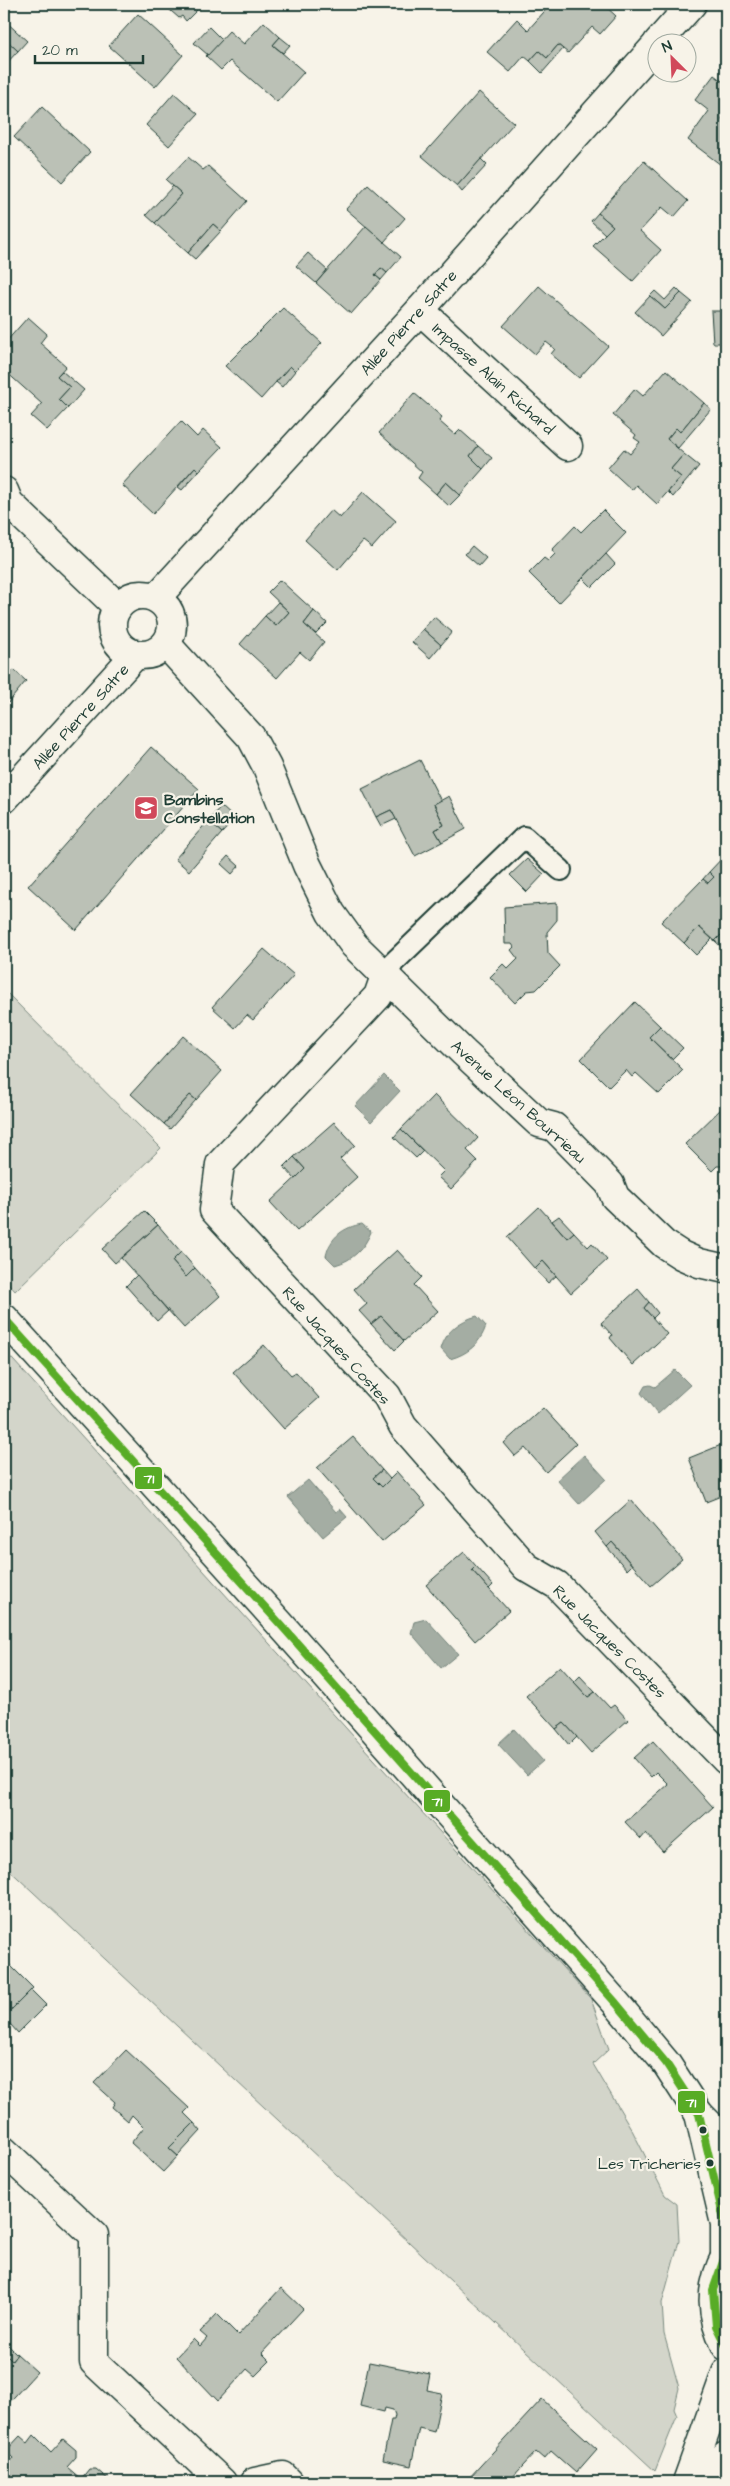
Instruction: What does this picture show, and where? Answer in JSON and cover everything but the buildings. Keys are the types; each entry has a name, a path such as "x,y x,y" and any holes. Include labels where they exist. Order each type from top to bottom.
{"street":[{"name":"Allée Pierre Satre","path":"668,32 692,4"},
{"name":"Allée Pierre Satre","path":"156,598 420,310 648,54"},
{"name":"Impasse Alain Richard","path":"420,310 568,446"},
{"path":"4,491 9,503 118,607"},
{"path":"142,595 156,598 165,604 170,613 173,626 166,644 151,654 136,654 121,647 115,637 112,625 118,607 127,599 142,595"},
{"name":"Avenue Léon Bourrieau","path":"166,644 251,737 267,767 307,865 331,912 354,944 539,1123 554,1128 610,1184 615,1197 664,1244 680,1255 699,1263 726,1269"},
{"name":"Allée Pierre Satre","path":"4,800 136,654"},
{"name":"Rue Jacques Costes","path":"385,976 378,996 220,1164 214,1210 387,1396 403,1426 526,1567 558,1585 726,1760"},
{"path":"4,1318 281,1625 616,2002 666,2064 699,2114 726,2141"},
{"path":"699,2114 725,2224 726,2256 714,2290 716,2326 726,2346"},
{"path":"4,2151 94,2235 94,2362 222,2482"},
{"path":"687,2482 726,2373"},
{"path":"699,2482 726,2455"},
{"path":"255,2482 283,2476 289,2482"}],"lane":[{"path":"385,976 394,962 524,837 561,870"}],"shaded area":[{"path":"4,990 161,1148 15,1291 4,1278"},
{"path":"384,1075 400,1091 371,1122 355,1106"},
{"path":"362,1224 371,1232 365,1244 352,1257 335,1265 326,1256 334,1238 344,1230"},
{"path":"477,1316 486,1326 477,1343 468,1351 450,1359 441,1349 446,1337 459,1324"},
{"path":"4,1350 591,1999 609,2049 593,2064 632,2130 665,2195 677,2204 679,2241 662,2303 664,2334 679,2388 674,2409 677,2416 655,2471 4,1865"},
{"path":"675,1370 690,1385 658,1414 641,1393 645,1386 655,1387"},
{"path":"584,1455 606,1479 579,1504 557,1480"},
{"path":"308,1480 336,1512 340,1509 347,1517 323,1537 288,1497"},
{"path":"426,1619 458,1654 441,1668 411,1633 414,1622"},
{"path":"514,1729 543,1761 527,1775 498,1744"}],"transit line":[{"name":"71","path":"4,1318 281,1625 616,2003 666,2063 699,2114 725,2224 725,2256 713,2290 716,2326 726,2346"}],"place":[{"name":"Bambins Constellation","path":"146,808"},
{"name":"Les Tricheries","path":"710,2163"}]}
